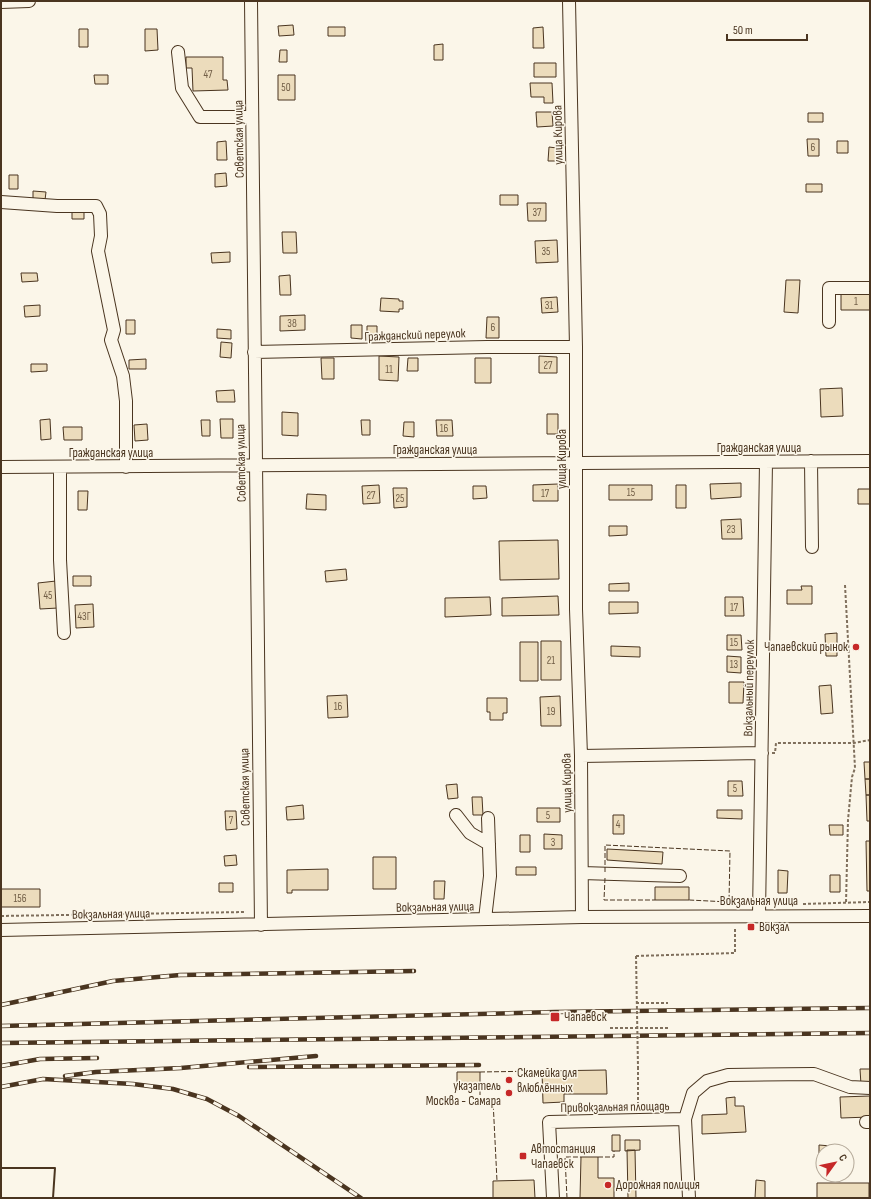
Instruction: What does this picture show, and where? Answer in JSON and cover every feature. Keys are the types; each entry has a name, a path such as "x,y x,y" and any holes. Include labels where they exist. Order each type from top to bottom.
{"street":[{"path":"1,2 29,1"},
{"name":"Советская улица","path":"251,1 260,925"},
{"name":"улица Кирова","path":"569,1 576,347 576,608 581,756 582,917"},
{"path":"178,52 182,88 200,117 252,117"},
{"path":"1,202 57,206 96,206 100,214 101,236 98,251 114,330 111,340 123,376 126,401 126,467"},
{"path":"829,322 829,288 870,288"},
{"name":"Гражданский переулок","path":"254,352 487,347 576,347"},
{"path":"811,461 812,547"},
{"name":"Гражданская улица","path":"1,467 870,461"},
{"name":"Вокзальный переулок","path":"759,915 766,462"},
{"path":"60,467 60,560 64,633"},
{"path":"581,756 762,753"},
{"path":"456,815 470,833 489,844"},
{"path":"485,919 490,876 488,818"},
{"path":"582,873 680,876"},
{"name":"Вокзальная улица","path":"1,930 582,917 759,915 870,916"},
{"path":"689,1198 685,1119 693,1093 707,1081 728,1075 814,1074 850,1087 870,1088"},
{"name":"Привокзальная площадь","path":"553,1198 549,1122 685,1119"}],"path":[{"path":"845,585 855,768 852,777 848,820 846,903 870,902"},
{"path":"762,753 775,753 776,743 854,743 870,740"},
{"path":"638,1109 636,956 676,956"},
{"path":"636,1004 668,1003"},
{"path":"610,1028 670,1028"}],"building":[{"path":"293,25 294,35 279,36 278,26"},
{"path":"328,27 345,27 345,36 328,36"},
{"path":"543,27 544,48 533,48 533,28"},
{"path":"79,29 88,29 88,47 79,47"},
{"path":"145,29 157,29 158,50 145,51"},
{"path":"443,44 443,60 434,60 434,45"},
{"path":"280,50 287,50 287,62 279,62"},
{"path":"186,57 223,57 223,80 227,80 228,90 193,91 192,68 186,68"},
{"path":"534,63 556,63 556,77 534,77"},
{"path":"94,75 108,75 108,84 95,84"},
{"path":"278,75 295,75 295,100 278,100"},
{"path":"530,83 552,83 553,103 544,103 544,97 531,97"},
{"path":"536,112 552,112 553,126 537,127"},
{"path":"808,113 823,113 823,122 808,122"},
{"path":"807,139 819,139 819,156 808,156"},
{"path":"226,141 227,160 217,160 217,142"},
{"path":"837,141 848,141 848,153 837,153"},
{"path":"549,147 557,148 556,161 548,161"},
{"path":"226,173 227,186 215,187 215,174"},
{"path":"9,175 18,175 18,189 9,189"},
{"path":"806,184 822,184 822,192 806,192"},
{"path":"33,191 46,192 45,200 33,199"},
{"path":"500,195 518,195 518,205 500,205"},
{"path":"527,203 546,203 546,221 528,221"},
{"path":"72,211 84,211 84,219 72,219"},
{"path":"282,232 296,232 297,253 283,253"},
{"path":"557,240 558,262 536,263 535,241"},
{"path":"230,252 230,262 212,263 211,253"},
{"path":"21,273 37,273 38,281 22,282"},
{"path":"290,275 291,295 280,295 279,276"},
{"path":"786,280 800,280 798,313 784,312"},
{"path":"841,293 870,293 870,310 841,310"},
{"path":"557,297 558,312 542,313 541,298"},
{"path":"381,298 399,299 399,301 403,301 403,309 399,309 399,312 380,311"},
{"path":"40,305 40,316 25,317 24,306"},
{"path":"305,315 305,330 280,331 280,316"},
{"path":"487,317 499,317 499,338 486,338"},
{"path":"126,320 135,320 135,334 126,334"},
{"path":"351,325 362,325 362,339 351,338"},
{"path":"367,326 377,326 377,340 367,340"},
{"path":"217,329 231,330 231,339 217,338"},
{"path":"221,342 232,343 231,358 220,357"},
{"path":"379,356 399,357 398,381 379,380"},
{"path":"539,356 557,357 557,373 539,373"},
{"path":"321,358 334,358 334,379 322,379"},
{"path":"408,358 418,358 418,371 407,371"},
{"path":"475,358 491,358 491,383 475,383"},
{"path":"146,359 146,369 129,369 129,360"},
{"path":"31,364 47,364 47,371 31,372"},
{"path":"842,388 843,416 821,417 820,389"},
{"path":"234,390 235,402 217,402 216,391"},
{"path":"282,412 298,413 298,436 282,435"},
{"path":"547,414 558,414 558,434 547,434"},
{"path":"50,419 51,439 41,440 40,420"},
{"path":"220,419 233,419 233,438 221,438"},
{"path":"201,420 210,420 210,436 202,436"},
{"path":"361,420 370,420 370,435 362,435"},
{"path":"436,420 452,420 453,436 437,436"},
{"path":"404,422 414,422 414,437 403,436"},
{"path":"147,424 148,440 135,441 134,425"},
{"path":"63,427 82,427 82,440 64,440"},
{"path":"741,483 741,497 711,499 710,484"},
{"path":"558,484 558,501 533,501 533,485"},
{"path":"379,485 380,503 363,504 362,486"},
{"path":"609,485 652,485 652,500 609,500"},
{"path":"676,485 686,485 686,508 676,508"},
{"path":"473,486 486,486 487,498 473,499"},
{"path":"393,488 407,488 407,507 394,508"},
{"path":"858,489 870,489 870,504 858,504"},
{"path":"78,491 88,491 87,510 78,510"},
{"path":"307,494 326,495 326,510 306,509"},
{"path":"741,519 742,539 722,539 721,520"},
{"path":"609,526 627,526 627,535 609,536"},
{"path":"558,540 559,579 500,580 499,541"},
{"path":"346,569 347,580 326,582 325,571"},
{"path":"73,576 91,576 91,586 73,586"},
{"path":"56,581 58,608 40,609 38,583"},
{"path":"629,583 629,591 609,591 609,584"},
{"path":"801,586 812,586 812,604 787,604 787,590 802,590"},
{"path":"558,596 559,615 502,616 502,598"},
{"path":"490,597 491,615 445,617 445,598"},
{"path":"725,597 743,597 744,616 725,616"},
{"path":"609,602 638,602 638,613 609,614"},
{"path":"93,604 94,627 76,628 75,605"},
{"path":"837,633 837,656 826,656 825,634"},
{"path":"727,635 741,635 742,650 727,650"},
{"path":"541,641 561,641 561,680 541,680"},
{"path":"520,642 538,642 538,681 520,681"},
{"path":"611,646 640,647 640,657 611,656"},
{"path":"727,656 741,657 741,673 727,672"},
{"path":"729,682 744,682 743,703 729,703"},
{"path":"831,685 833,713 821,714 819,686"},
{"path":"347,695 348,717 328,718 327,696"},
{"path":"560,696 561,726 541,726 540,697"},
{"path":"487,698 507,698 507,713 503,713 503,720 490,720 490,712 487,712"},
{"path":"864,762 870,762 870,779 865,779"},
{"path":"865,779 870,779 870,795 866,795"},
{"path":"728,781 742,781 743,796 728,796"},
{"path":"457,784 458,798 448,799 446,785"},
{"path":"866,795 870,795 870,821 867,821"},
{"path":"472,797 482,797 483,815 473,815"},
{"path":"303,805 304,819 287,820 286,807"},
{"path":"537,808 560,808 560,822 537,822"},
{"path":"717,810 742,810 742,819 717,818"},
{"path":"225,811 236,811 237,829 226,830"},
{"path":"613,815 624,815 624,834 613,834"},
{"path":"829,825 843,825 843,835 830,835"},
{"path":"544,834 562,835 562,849 544,849"},
{"path":"520,835 530,835 530,852 520,852"},
{"path":"866,841 870,841 870,891 867,891"},
{"path":"607,849 663,852 662,864 607,860"},
{"path":"236,855 237,865 225,866 224,856"},
{"path":"373,857 396,857 396,889 373,889"},
{"path":"516,867 536,867 536,875 516,875"},
{"path":"328,869 328,890 292,890 292,893 287,893 287,870"},
{"path":"778,870 788,871 787,893 778,893"},
{"path":"830,875 840,875 840,892 830,892"},
{"path":"434,881 445,881 444,899 434,899"},
{"path":"219,883 233,883 233,892 219,892"},
{"path":"655,887 689,887 689,900 655,900"},
{"path":"1,889 40,889 40,907 1,907"},
{"path":"860,1069 870,1069 870,1084 861,1085"},
{"path":"606,1070 607,1094 564,1094 564,1102 543,1103 542,1071"},
{"path":"457,1072 480,1072 480,1090 457,1090"},
{"path":"870,1096 870,1117 841,1118 840,1097"},
{"path":"735,1097 735,1106 744,1106 746,1132 702,1134 702,1115 727,1114 726,1098"},
{"path":"612,1135 620,1135 620,1151 612,1151"},
{"path":"625,1140 640,1140 640,1150 625,1151"},
{"path":"627,1150 635,1150 636,1198 628,1198"},
{"path":"581,1157 598,1157 598,1178 614,1178 614,1198 580,1198"},
{"path":"534,1180 535,1198 493,1198 493,1181"},
{"path":"756,1180 765,1181 765,1198 755,1198"},
{"path":"817,1183 869,1183 869,1198 817,1198"}],"railway":[{"path":"1,1005 113,981 180,975 414,971"},
{"path":"1,1026 555,1012 870,1008"},
{"path":"1,1043 870,1033"},
{"path":"65,1076 96,1072 181,1068 316,1056"},
{"path":"1,1066 40,1059 97,1058"},
{"path":"249,1067 479,1065"},
{"path":"1,1087 43,1079 133,1084 173,1089 207,1099 239,1116 361,1198"}],"fence":[{"path":"605,872 605,845 730,851 729,902 689,900"},
{"path":"605,878 604,900 655,900"},
{"path":"480,1072 542,1071"},
{"path":"480,1090 480,1100 493,1100 497,1181"},
{"path":"598,1157 614,1157 614,1151"},
{"path":"567,1198 565,1157 581,1157"}],"wall":[{"path":"1,1168 55,1168 53,1198"}],"place":[{"name":"Чапаевский рынок","path":"856,647"},
{"name":"Вокзал","path":"751,927"},
{"name":"Чапаевск","path":"555,1017"},
{"name":"Скамейка для влюблённых","path":"509,1080"},
{"name":"указатель Москва - Самара","path":"509,1093"},
{"name":"Автостанция Чапаевск","path":"523,1156"},
{"name":"Дорожная полиция","path":"608,1185"}]}
